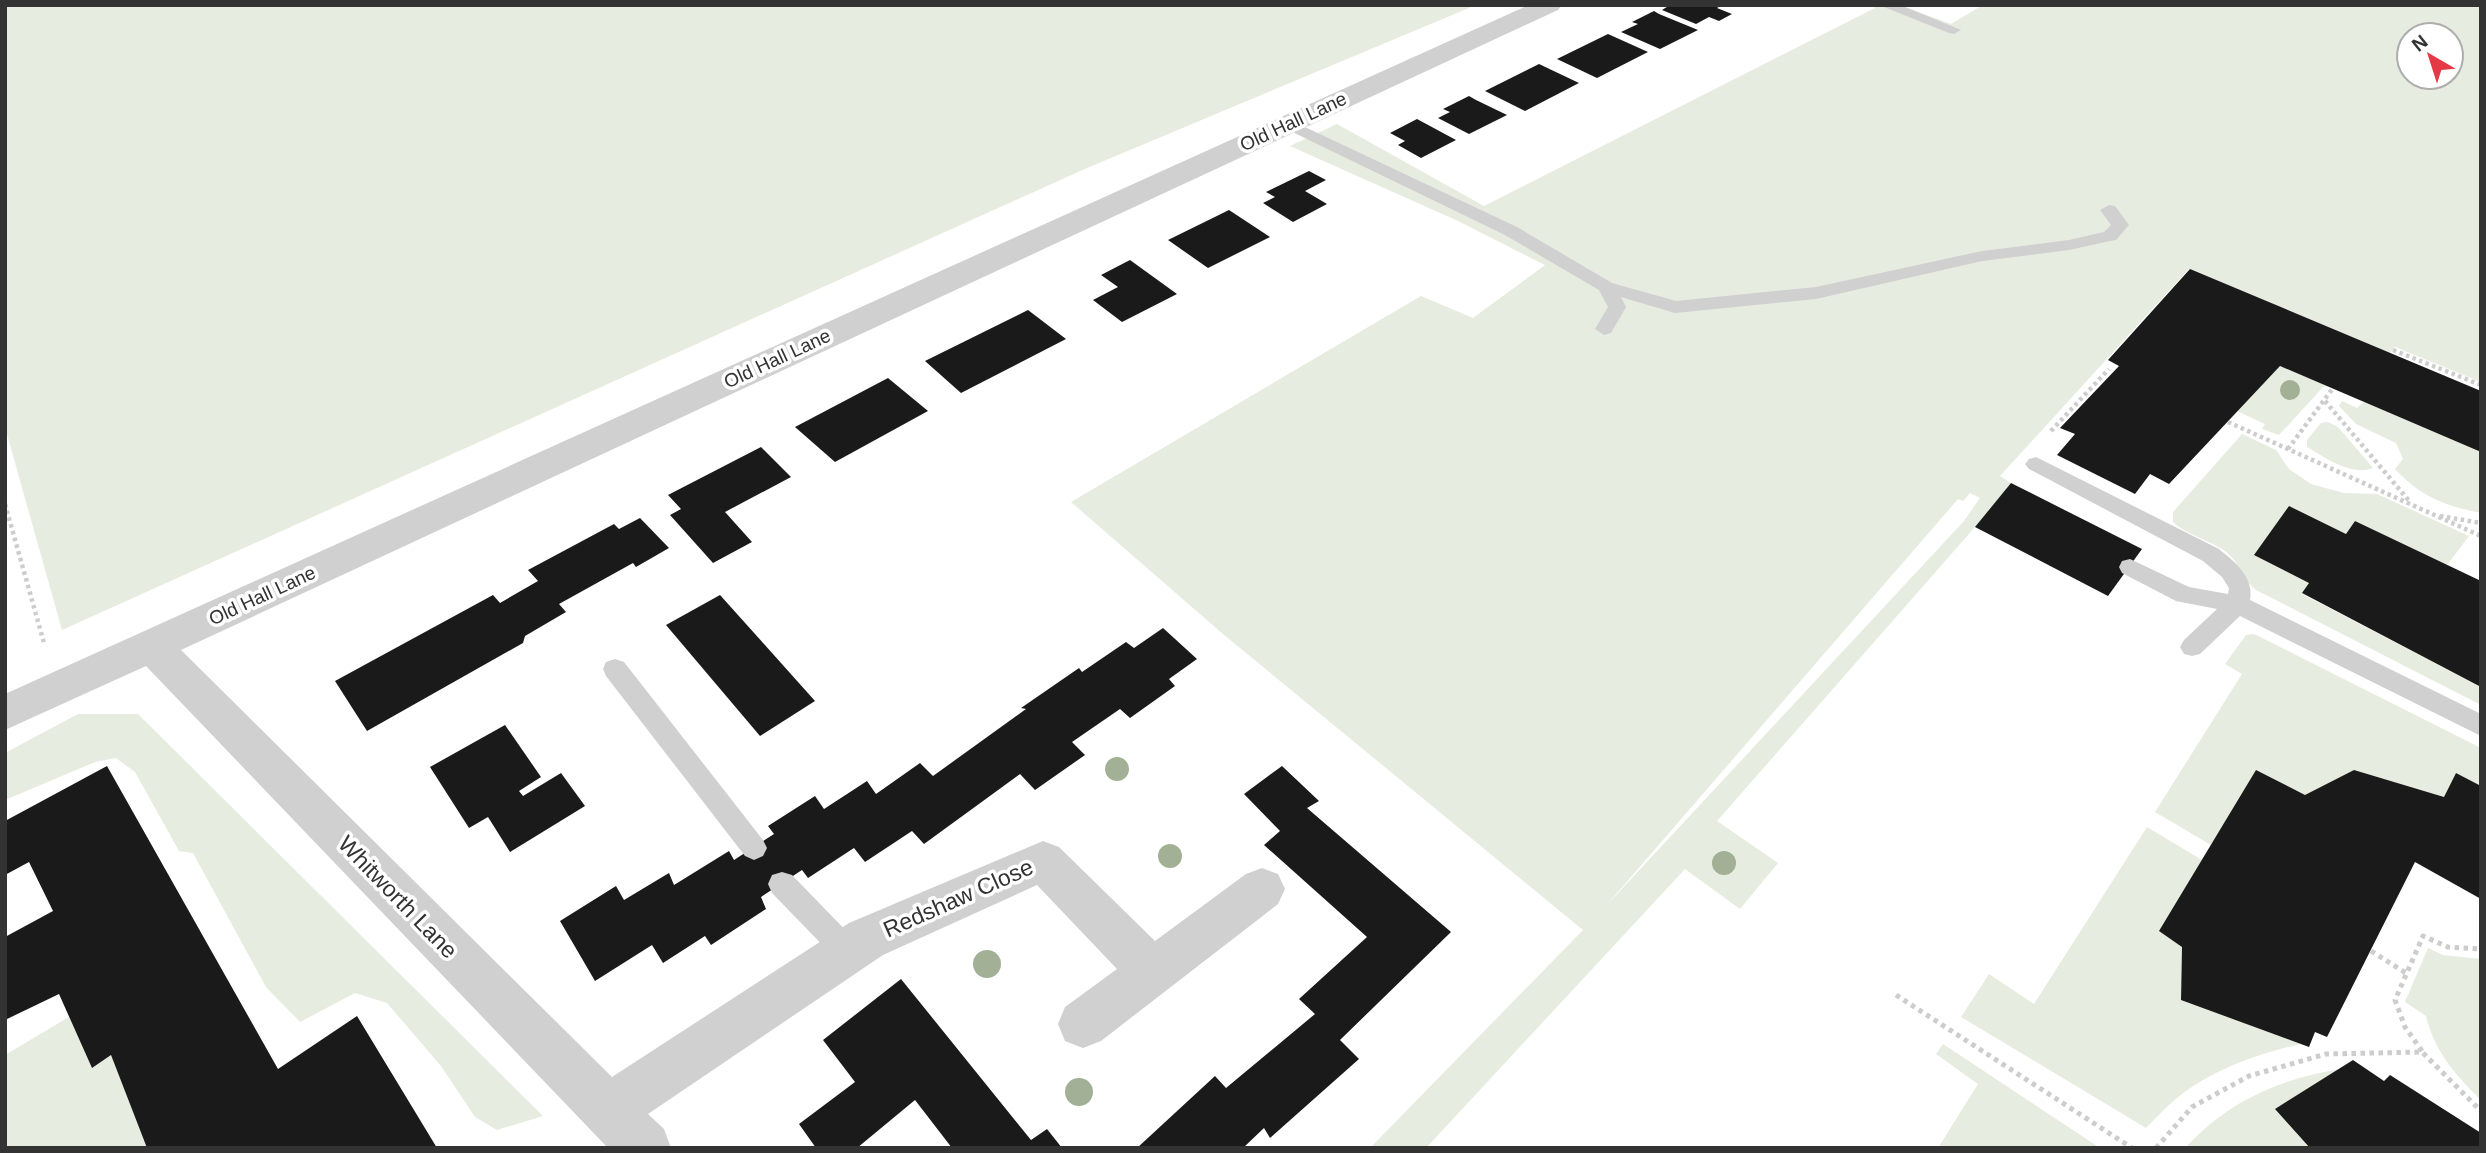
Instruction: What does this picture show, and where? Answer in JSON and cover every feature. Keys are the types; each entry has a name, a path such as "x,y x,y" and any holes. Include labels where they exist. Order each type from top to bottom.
{"street":[{"name":"Old Hall Lane","path":"5,713 1550,5"},
{"name":"Whitworth Lane","path":"152,646 645,1148"},
{"name":"Redshaw Close","path":"608,1110 866,939 1044,861 1153,972"},
{"path":"1083,1024 1262,889"}],"lane":[{"path":"1886,5 1954,30"},
{"path":"1288,124 1511,231 1606,287 1675,307 1816,293 1982,256 2068,245 2110,236 2120,225 2109,210"},
{"path":"1604,329 1617,307 1606,287"},
{"path":"2036,464 2211,555 2230,571 2241,587 2238,604 2192,647"},
{"path":"2130,567 2185,595 2238,604 2481,726"},
{"path":"615,669 754,848"},
{"path":"782,884 847,951"}],"path":[{"path":"2393,350 2481,385"},
{"path":"2036,464 2031,459 2031,452 2109,369"},
{"path":"2288,449 2333,388"},
{"path":"2325,401 2413,506"},
{"path":"2228,422 2481,536"},
{"path":"5,504 56,688"},
{"path":"2433,515 2481,523"},
{"path":"2481,948 2448,947 2423,936 2395,1000 2404,1027 2422,1052 2481,1111"},
{"path":"2371,951 2406,973"},
{"path":"1896,995 2132,1148"},
{"path":"2156,1148 2192,1107 2249,1076 2326,1054 2422,1052"}],"shaded area":[{"path":"5,5 1476,5 1087,168 62,630 5,427"},
{"path":"1869,5 1900,5 1951,24 1983,5 2481,5 2481,382 2395,347 2390,353 2189,269 2000,476 2011,483 1717,821 1778,863 1740,909 1685,869 1426,1148 1370,1148 1583,930 1223,634 1071,502 1421,296 1473,318 1545,265 1458,221 1290,146 1337,124 1484,206 1875,8","holes":["1970,493 1980,498 1964,521 1605,907 1958,499 1963,501"]},
{"path":"2280,366 2325,385 2279,435 2262,429 2265,424 2237,411"},
{"path":"2342,401 2357,408 2364,402 2481,452 2481,513 2434,499 2404,478 2395,469 2403,459 2396,443 2356,424 2339,406"},
{"path":"2328,422 2338,427 2373,468 2347,468 2307,447 2307,440 2321,423"},
{"path":"2242,434 2276,450 2289,469 2311,484 2344,493 2377,494 2469,536 2447,565 2355,521 2346,534 2289,506 2309,583 2302,594 2481,687 2481,705 2256,590 2240,575 2231,556 2173,522 2173,512"},
{"path":"2254,634 2481,748 2481,786 2456,773 2444,797 2354,770 2211,845 2155,812 2242,674 2225,664 2246,635"},
{"path":"78,714 138,714 543,1116 497,1130 475,1117 441,1066 387,1003 355,993 300,1022 266,987 193,853 179,851 135,772 116,758 95,762 5,800 5,753"},
{"path":"2147,827 2202,860 2182,947 2181,1000 2301,1044 2252,1058 2205,1079 2177,1098 2146,1128 1961,1017 1989,974 2034,1004"},
{"path":"2428,948 2443,955 2481,959 2481,1100 2440,1051 2426,1016 2405,1002"},
{"path":"69,1017 92,1068 111,1055 147,1148 5,1148 5,1055"},
{"path":"1943,1044 2100,1148 1938,1148 1978,1084 1936,1054"},
{"path":"2339,1069 2310,1148 2185,1148 2219,1117 2255,1095 2295,1079"}],"building":[{"path":"1670,5 1722,5 1717,8 1732,14 1719,21 1709,17 1696,24 1662,10"},
{"path":"1654,11 1698,30 1660,49 1621,32 1638,24 1632,22"},
{"path":"1608,34 1648,52 1597,78 1557,59"},
{"path":"1539,64 1579,83 1525,111 1485,91"},
{"path":"1469,96 1507,115 1469,134 1438,118 1450,112 1443,109"},
{"path":"1417,119 1456,140 1421,158 1398,145 1405,141 1390,133"},
{"path":"1309,171 1326,180 1305,191 1327,204 1293,222 1263,203 1275,197 1266,192"},
{"path":"1229,210 1270,237 1208,268 1168,240"},
{"path":"1130,260 1177,294 1122,322 1093,300 1118,287 1101,275"},
{"path":"2190,269 2481,391 2481,452 2280,366 2169,484 2150,474 2135,494 2057,455 2075,434 2060,428 2119,366 2108,360"},
{"path":"1028,310 1066,339 961,393 925,361"},
{"path":"888,378 928,411 835,462 795,427"},
{"path":"761,447 791,477 725,512 752,542 713,563 670,515 681,509 668,495"},
{"path":"2011,483 2142,549 2108,596 1975,527"},
{"path":"2289,506 2346,534 2355,521 2481,581 2481,687 2302,593 2309,583 2254,555"},
{"path":"640,518 669,548 636,567 633,563 559,604 566,612 525,636 523,643 367,731 335,681 493,595 500,603 538,581 528,570 614,524 619,529"},
{"path":"720,595 815,701 760,736 666,625"},
{"path":"1163,628 1197,659 1169,679 1175,686 1130,718 1120,709 1072,742 1085,755 1035,790 1020,774 924,844 912,831 865,862 854,848 808,878 802,870 761,897 766,909 711,945 705,936 663,963 652,945 595,981 560,921 616,886 624,900 669,873 674,885 729,851 734,860 774,834 768,826 815,796 824,809 867,781 876,794 920,763 933,776 1026,709 1021,708 1079,668 1082,672 1126,642 1134,648"},
{"path":"505,725 541,777 519,791 523,796 561,773 585,806 510,852 488,817 469,828 430,767"},
{"path":"107,766 278,1069 357,1016 437,1148 147,1148 111,1055 92,1068 59,994 5,1020 5,937 53,911 29,862 5,875 5,821"},
{"path":"1282,766 1319,801 1307,808 1451,932 1340,1040 1359,1059 1270,1138 1264,1128 1243,1148 1137,1148 1215,1076 1226,1088 1315,1014 1299,999 1367,937 1264,845 1280,831 1244,794"},
{"path":"2256,770 2305,795 2354,770 2444,797 2456,773 2481,786 2481,899 2415,862 2327,1037 2315,1032 2309,1047 2181,1000 2182,947 2159,931"},
{"path":"901,979 1031,1140 1047,1129 1062,1148 952,1148 915,1100 857,1148 816,1148 799,1124 855,1082 823,1040"},
{"path":"2353,1060 2384,1081 2390,1075 2481,1133 2481,1148 2310,1148 2275,1109"}]}
